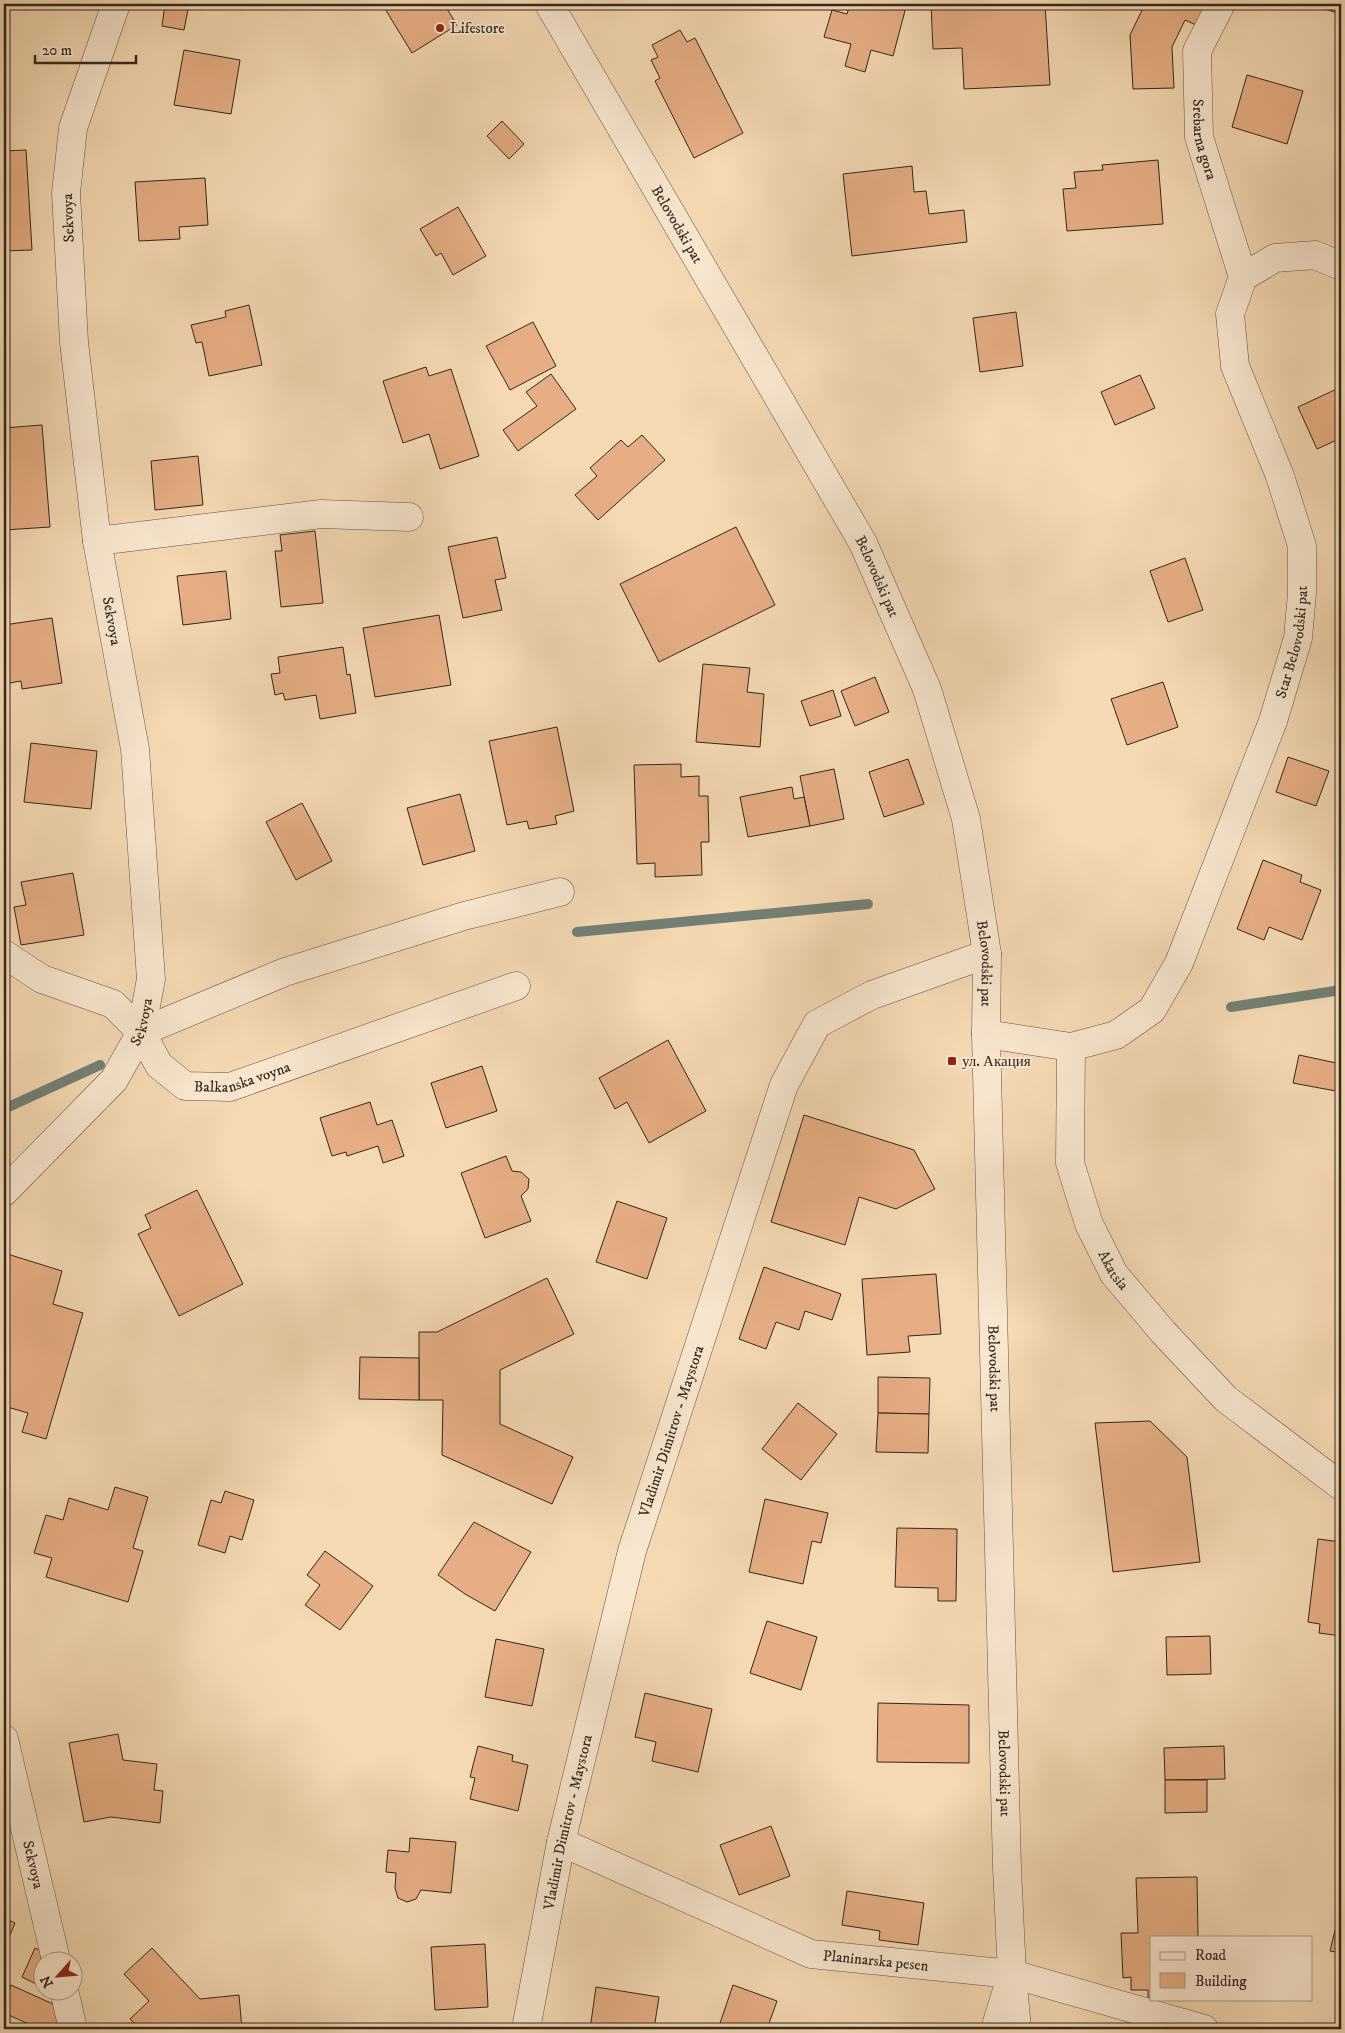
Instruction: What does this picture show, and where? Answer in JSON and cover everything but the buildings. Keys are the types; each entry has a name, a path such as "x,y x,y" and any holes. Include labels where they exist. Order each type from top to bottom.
{"street":[{"name":"Sekvoya","path":"4,1192 114,1080 141,1032 151,979 135,749 97,541 74,342 66,193 73,128 116,4"},
{"name":"Belovodski pat","path":"548,4 863,542 927,689 966,819 986,954 986,1034 1007,1868 1012,1974 1017,2029"},
{"name":"Srebarna gora","path":"1221,4 1197,51 1199,137 1243,277"},
{"path":"1243,277 1275,258 1315,255 1341,266"},
{"name":"Star Belovodski pat","path":"1071,1047 1116,1036 1152,1010 1179,962 1273,721 1298,638 1302,593 1302,546 1280,476 1235,366 1230,314 1243,277"},
{"path":"97,541 321,514 409,517"},
{"path":"141,1032 285,972 464,916 560,892"},
{"name":"Balkanska voyna","path":"4,954 42,979 113,1004 141,1032 158,1065 185,1086 230,1087 516,986"},
{"name":"Vladimir Dimitrov - Maystora","path":"526,2029 561,1842 632,1551 784,1085 817,1024 872,995 986,954"},
{"path":"986,1034 1071,1047"},
{"name":"Akatsia","path":"1071,1047 1070,1163 1088,1224 1114,1274 1226,1399 1341,1486"},
{"name":"Sekvoya","path":"4,1739 54,1950"},
{"name":"Planinarska pesen","path":"561,1842 810,1954 1012,1974 1204,2029"},
{"path":"995,2029 1012,1974"},
{"path":"66,2000 73,2029"}],"waterway":[{"path":"577,932 868,904"},
{"path":"1231,1007 1341,990"},
{"path":"4,1109 100,1065"}],"place":[{"name":"Lifestore","path":"440,28"},
{"name":"ул. Акация","path":"952,1061"}]}
